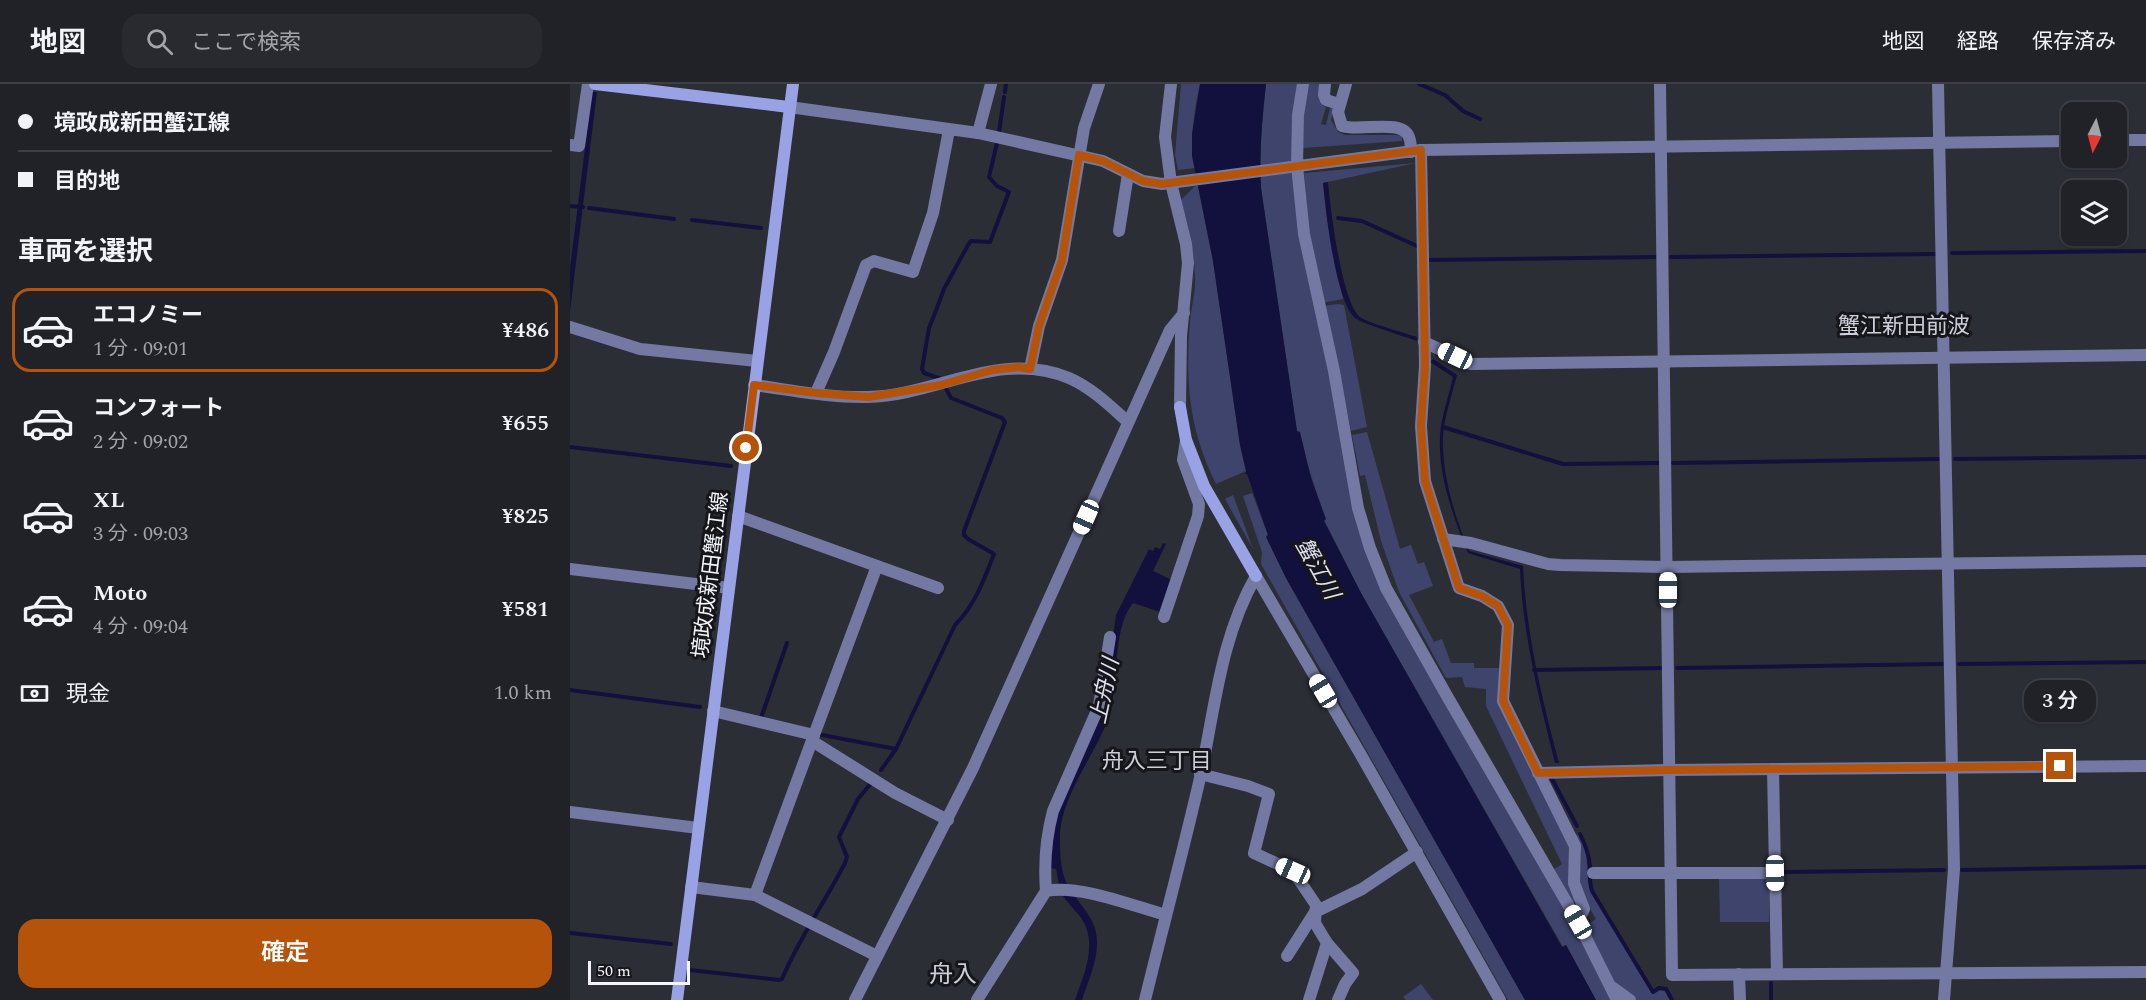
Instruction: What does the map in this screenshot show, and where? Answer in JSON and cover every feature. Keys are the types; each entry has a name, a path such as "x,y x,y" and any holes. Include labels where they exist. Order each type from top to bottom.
{"main road":[{"path":"595,84 789,107"},
{"name":"境政成新田蟹江線","path":"676,1000 793,84"},
{"path":"1180,407 1186,440 1204,486 1256,576"}],"street":[{"path":"570,145 579,146 588,84"},
{"path":"978,133 991,84"},
{"path":"1030,369 1039,326 1062,260 1084,128 1099,84"},
{"path":"1171,84 1165,137 1176,182 1188,263 1181,336 1180,407"},
{"path":"1303,84 1294,166 1304,234 1334,371 1358,508 1370,548 1392,598 1578,922 1617,1000"},
{"path":"1325,84 1324,95 1333,102 1342,126 1351,129 1397,126 1405,130 1416,151 1425,366 1421,426 1425,481 1459,588 1482,596 1498,606 1508,625 1503,701 1575,846 1574,883 1584,909 1578,922"},
{"path":"1333,102 1346,84"},
{"path":"1660,84 1672,975 2146,972"},
{"path":"1938,84 1954,869 1944,1000"},
{"path":"789,107 978,133 1103,161 1143,181 1162,184 1416,151 2061,141"},
{"path":"816,393 834,352 866,265 874,261 913,272 933,213 949,130"},
{"path":"2127,140 2146,140"},
{"path":"1119,231 1128,174"},
{"path":"855,1000 974,768 1170,330 1184,313"},
{"path":"570,327 640,349 757,361"},
{"path":"1424,342 1471,364 2146,355"},
{"path":"754,385 869,397 944,384 992,370 1019,367 1071,379 1102,398 1128,422"},
{"path":"1164,617 1198,516 1199,504 1183,460 1186,440"},
{"path":"738,516 938,588"},
{"path":"1443,539 1465,542 1548,564 1668,567 2146,561"},
{"path":"755,895 877,566"},
{"path":"570,569 729,588"},
{"path":"1146,1000 1200,774 1219,674 1246,592 1256,576 1417,852 1497,999"},
{"path":"1052,890 1044,874 1048,829 1053,811 1099,706 1110,637"},
{"path":"713,711 813,738 895,793 948,820"},
{"path":"1538,773 2146,766"},
{"path":"1773,769 1777,974"},
{"path":"1200,774 1248,786 1269,794 1254,853 1293,871 1316,905 1315,923 1327,943 1353,973 1338,1000"},
{"path":"570,812 698,828"},
{"path":"1287,956 1315,912 1362,889 1417,852"},
{"path":"1593,873 1775,873"},
{"path":"691,887 755,895 877,956"},
{"path":"1052,890 1074,890 1166,915"},
{"path":"977,1000 1052,890"},
{"path":"1309,1000 1327,943"},
{"path":"1738,974 1740,1000"},
{"path":"1610,986 1630,1000"}],"shaded area":[{"path":"1181,84 1200,84 1192,137 1195,168 1178,170 1175,155"},
{"path":"1266,84 1300,84 1293,157 1376,577 1578,935 1611,1000 1596,1000 1566,945 1563,947 1361,593 1324,520 1297,432 1261,188 1261,136"},
{"path":"1307,84 1322,84 1321,96 1323,106 1326,107 1321,124 1326,125 1330,108 1334,109 1331,120 1338,132 1345,135 1398,135 1402,137 1402,141 1303,148 1304,98"},
{"path":"1416,163 1323,183 1327,219 1343,299 1322,303 1309,234 1304,173"},
{"path":"1195,186 1198,186 1213,261 1240,445 1246,471 1216,484 1200,444 1189,385 1189,344 1195,277 1190,238 1181,200"},
{"path":"1344,305 1367,427 1351,431 1323,306"},
{"path":"1367,432 1400,549 1411,545 1418,564 1424,562 1433,586 1409,595 1434,642 1442,639 1451,663 1474,663 1474,668 1501,668 1499,701 1570,844 1576,901 1571,904 1553,870 1562,864 1486,706 1486,689 1465,687 1462,677 1446,678 1399,592 1381,541 1365,475 1360,476 1352,435"},
{"path":"1252,493 1268,535 1266,536 1286,578 1525,1000 1508,1000 1261,564 1262,552 1243,496"},
{"path":"1233,495 1253,549 1225,499"},
{"path":"1578,834 1586,850 1588,882 1591,891 1653,993 1660,989 1665,990 1671,1000 1635,1000 1615,985 1584,927 1596,919 1579,889 1581,854 1576,835"},
{"path":"1769,877 1769,922 1720,922 1719,878"},
{"path":"1421,984 1433,1000 1406,1000 1403,997"}],"water":[{"name":"蟹江川","path":"1200,84 1266,84 1261,136 1261,188 1297,431 1300,432 1311,478 1326,519 1324,521 1361,593 1562,947 1566,945 1596,1000 1525,1000 1286,578 1266,537 1268,535 1247,474 1245,474 1213,261 1192,156 1192,134"},
{"path":"592,92 597,92 570,311 570,268"},
{"path":"1328,182 1342,275 1354,308 1360,317 1417,337 1417,341 1359,320 1348,308 1337,275 1329,233 1323,183"},
{"path":"1433,359 1457,375 1443,438 1447,481 1454,510 1469,551 1523,566 1531,641 1559,763 1555,763 1533,667 1524,619 1520,569 1468,553 1452,510 1441,466 1440,436 1443,414 1453,377 1430,362"},
{"path":"1163,543 1166,544 1153,571 1172,580 1160,612 1133,603 1126,614 1119,643 1112,705 1108,719 1071,794 1061,826 1060,852 1064,877 1070,890 1094,925 1097,943 1096,958 1082,1000 1075,1000 1087,964 1089,945 1082,919 1063,896 1056,869 1050,868 1056,812 1104,702 1116,615 1149,549 1153,551 1155,547 1160,549"}],"waterway":[{"path":"1005,92 1006,84"},
{"path":"1419,84 1445,95 1463,111 1480,119"},
{"path":"999,132 1004,97"},
{"path":"881,770 896,749 955,625 983,583 994,554 968,539 964,531 1005,422 1002,418 951,398 941,379 924,373 922,369 929,328 944,289 971,241 990,242 1009,192 997,186 989,177 997,143"},
{"path":"570,206 583,207"},
{"path":"589,208 674,219"},
{"path":"1338,218 1362,221 1417,246"},
{"path":"692,220 761,228"},
{"path":"1952,253 2146,251"},
{"path":"1671,257 1936,254"},
{"path":"1429,260 1657,257"},
{"path":"1443,427 1563,464 1660,463"},
{"path":"570,447 731,466"},
{"path":"1955,459 2146,457"},
{"path":"1673,463 1939,459"},
{"path":"761,718 787,643"},
{"path":"1959,664 2146,662"},
{"path":"1677,668 1942,664"},
{"path":"1534,670 1664,668"},
{"path":"570,690 700,707"},
{"path":"822,735 896,749"},
{"path":"1551,777 1577,826"},
{"path":"690,970 782,979 796,949 845,863 847,857 839,837 858,799 872,782"},
{"path":"1580,834 1589,857 1592,891 1653,992 1659,988 1666,989 1672,1000"},
{"path":"1962,870 2146,867"},
{"path":"1784,872 1944,870"},
{"path":"570,933 671,944"},
{"path":"1771,983 1771,1000"}],"district":[{"name":"蟹江新田前波","path":"1904,326"},
{"name":"舟入三丁目","path":"1157,761"},
{"name":"舟入","path":"953,975"}],"route":[{"path":"746,448 754,385 869,397 941,385 992,370 1019,367 1030,369 1039,326 1062,260 1079,155 1103,161 1143,181 1162,184 1421,150 1425,366 1421,426 1425,481 1459,588 1482,596 1498,606 1508,625 1503,701 1538,773 2060,766"}],"water label":[{"name":"上舟川","path":"1105,691"}]}
